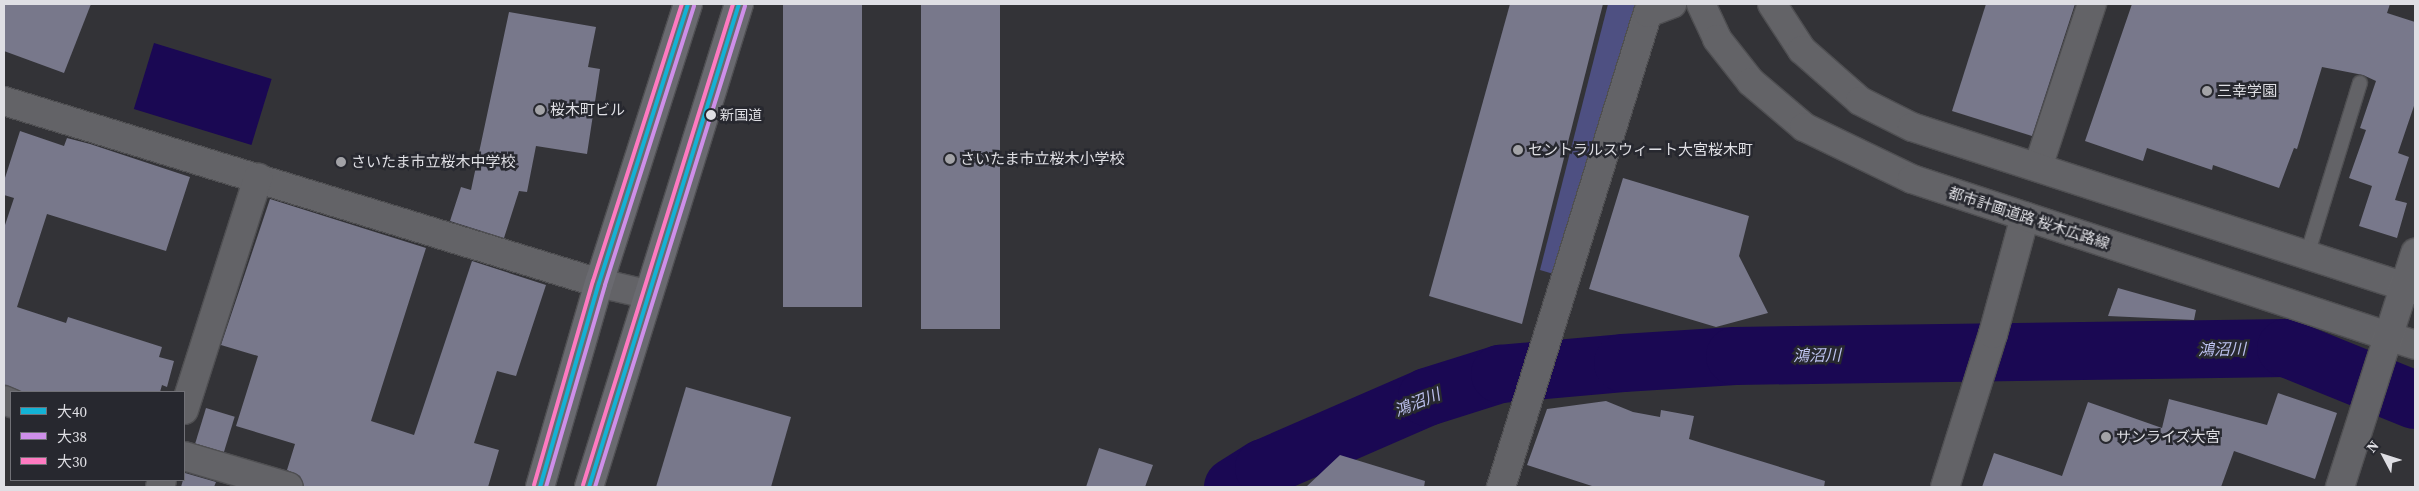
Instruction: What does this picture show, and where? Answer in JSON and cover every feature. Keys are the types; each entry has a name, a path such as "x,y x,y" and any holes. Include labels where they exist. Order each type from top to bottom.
{"main road":[{"path":"540,487 599,283 688,4"},
{"path":"589,487 646,294 739,4"}],"street":[{"path":"1501,487 1546,347 1648,13 1672,4"},
{"name":"都市計画道路 桜木広路線","path":"1701,4 1716,39 1751,82 1804,127 1912,179 2415,345"},
{"path":"1772,4 1802,50 1860,101 1912,127 2410,289"},
{"path":"2038,167 2092,4"},
{"path":"4,100 599,283 646,294"},
{"path":"185,407 258,178"},
{"path":"1945,487 1993,334 2025,216"},
{"path":"2340,487 2389,336 2410,289 2415,253"},
{"path":"185,456 289,487"}],"lane":[{"path":"2308,255 2360,83"}],"shaded area":[{"path":"1608,4 1640,4 1557,275 1540,270"},
{"path":"154,43 272,79 251,145 134,109"}],"building":[{"path":"4,4 91,4 64,73 4,51"},
{"path":"783,4 862,4 862,307 783,307"},
{"path":"921,4 1000,4 1000,329 921,329"},
{"name":"セントラルスウィート大宮桜木町","path":"1510,4 1603,4 1522,324 1429,296"},
{"path":"1986,4 2075,4 2032,136 1952,111"},
{"path":"2132,4 2390,4 2387,13 2415,22 2415,103 2398,153 2409,157 2395,200 2407,203 2397,238 2359,226 2372,186 2349,178 2366,130 2360,128 2376,81 2363,75 2322,67 2297,149 2294,148 2279,188 2213,165 2212,170 2147,148 2143,161 2085,141"},
{"name":"桜木町ビル","path":"509,12 596,27 588,67 600,69 587,154 536,146 527,192 519,191 504,238 450,221 461,187 471,190"},
{"path":"20,131 64,146 67,138 90,144 190,177 166,251 47,214 17,307 66,323 68,317 162,347 159,357 174,361 167,387 162,385 160,391 19,391 4,385 4,228 14,198 4,195 4,181"},
{"path":"1623,178 1749,216 1739,256 1768,313 1716,327 1589,289"},
{"path":"270,199 426,248 371,421 414,435 472,261 546,285 516,376 497,371 474,443 499,450 488,487 304,487 300,476 287,470 295,444 236,426 258,356 221,345"},
{"path":"2118,288 2196,310 2194,320 2108,316"},
{"path":"686,387 791,417 771,487 656,487"},
{"path":"2278,393 2337,413 2315,479 2234,451 2221,487 1982,487 1994,453 2062,476 2088,402 2162,428 2169,399 2267,425"},
{"path":"1606,401 1633,412 1660,417 1661,410 1694,416 1689,439 1825,481 1824,487 1595,487 1527,465 1547,409"},
{"path":"206,408 235,417 224,452 195,443"},
{"path":"1099,448 1153,465 1145,487 1086,487"},
{"path":"1340,455 1425,481 1424,487 1306,487"},
{"path":"185,473 216,482 214,487 181,487 183,481 185,481"}],"waterway":[{"name":"鴻沼川","path":"1233,487 1264,468 1427,397 1500,374 1623,363 1735,356 2286,348 2415,400"}],"transit line":[{"name":"大30","path":"534,485 593,281 682,4"},
{"name":"大40","path":"540,487 599,283 688,4"},
{"name":"大30","path":"583,485 733,4"},
{"name":"大40","path":"589,487 739,4"},
{"name":"大38","path":"546,487 605,285 694,6"},
{"name":"大38","path":"595,487 745,6"}],"place":[{"name":"三幸学園","path":"2207,91"},
{"name":"桜木町ビル","path":"540,110"},
{"name":"新国道","path":"711,115"},
{"name":"セントラルスウィート大宮桜木町","path":"1518,150"},
{"name":"さいたま市立桜木小学校","path":"950,159"},
{"name":"さいたま市立桜木中学校","path":"341,162"},
{"name":"サンライズ大宮","path":"2106,437"}]}
